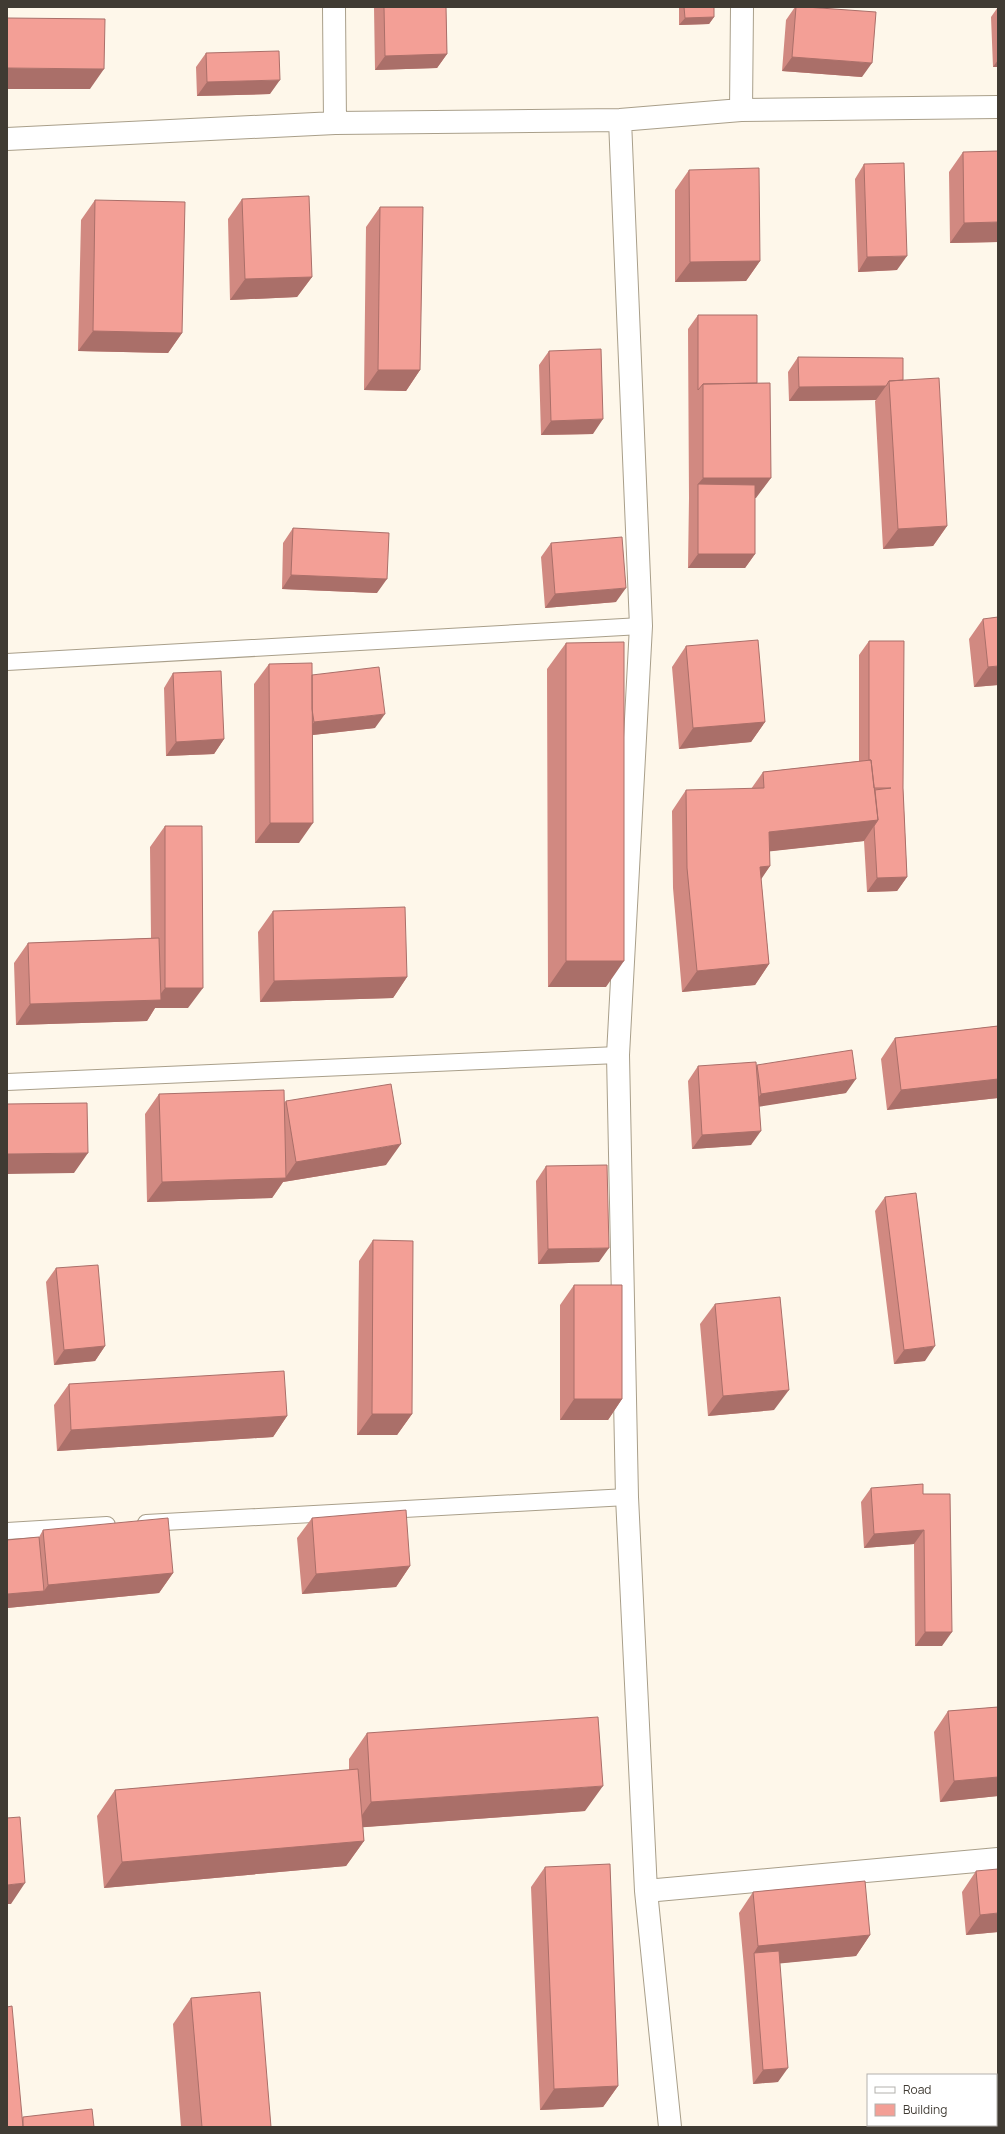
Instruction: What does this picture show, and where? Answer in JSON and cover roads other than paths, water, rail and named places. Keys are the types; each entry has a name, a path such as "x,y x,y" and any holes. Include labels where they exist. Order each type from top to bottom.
{"street":[{"path":"334,7 335,123"},
{"path":"741,110 742,7"},
{"path":"7,139 335,123 620,120 741,110 998,107"},
{"path":"620,120 641,626 618,1055 627,1497 646,1891 670,2127"},
{"path":"646,1891 998,1860"}],"lane":[{"path":"7,662 641,626"},
{"path":"7,1082 618,1055"},
{"path":"7,1531 627,1497"}]}
